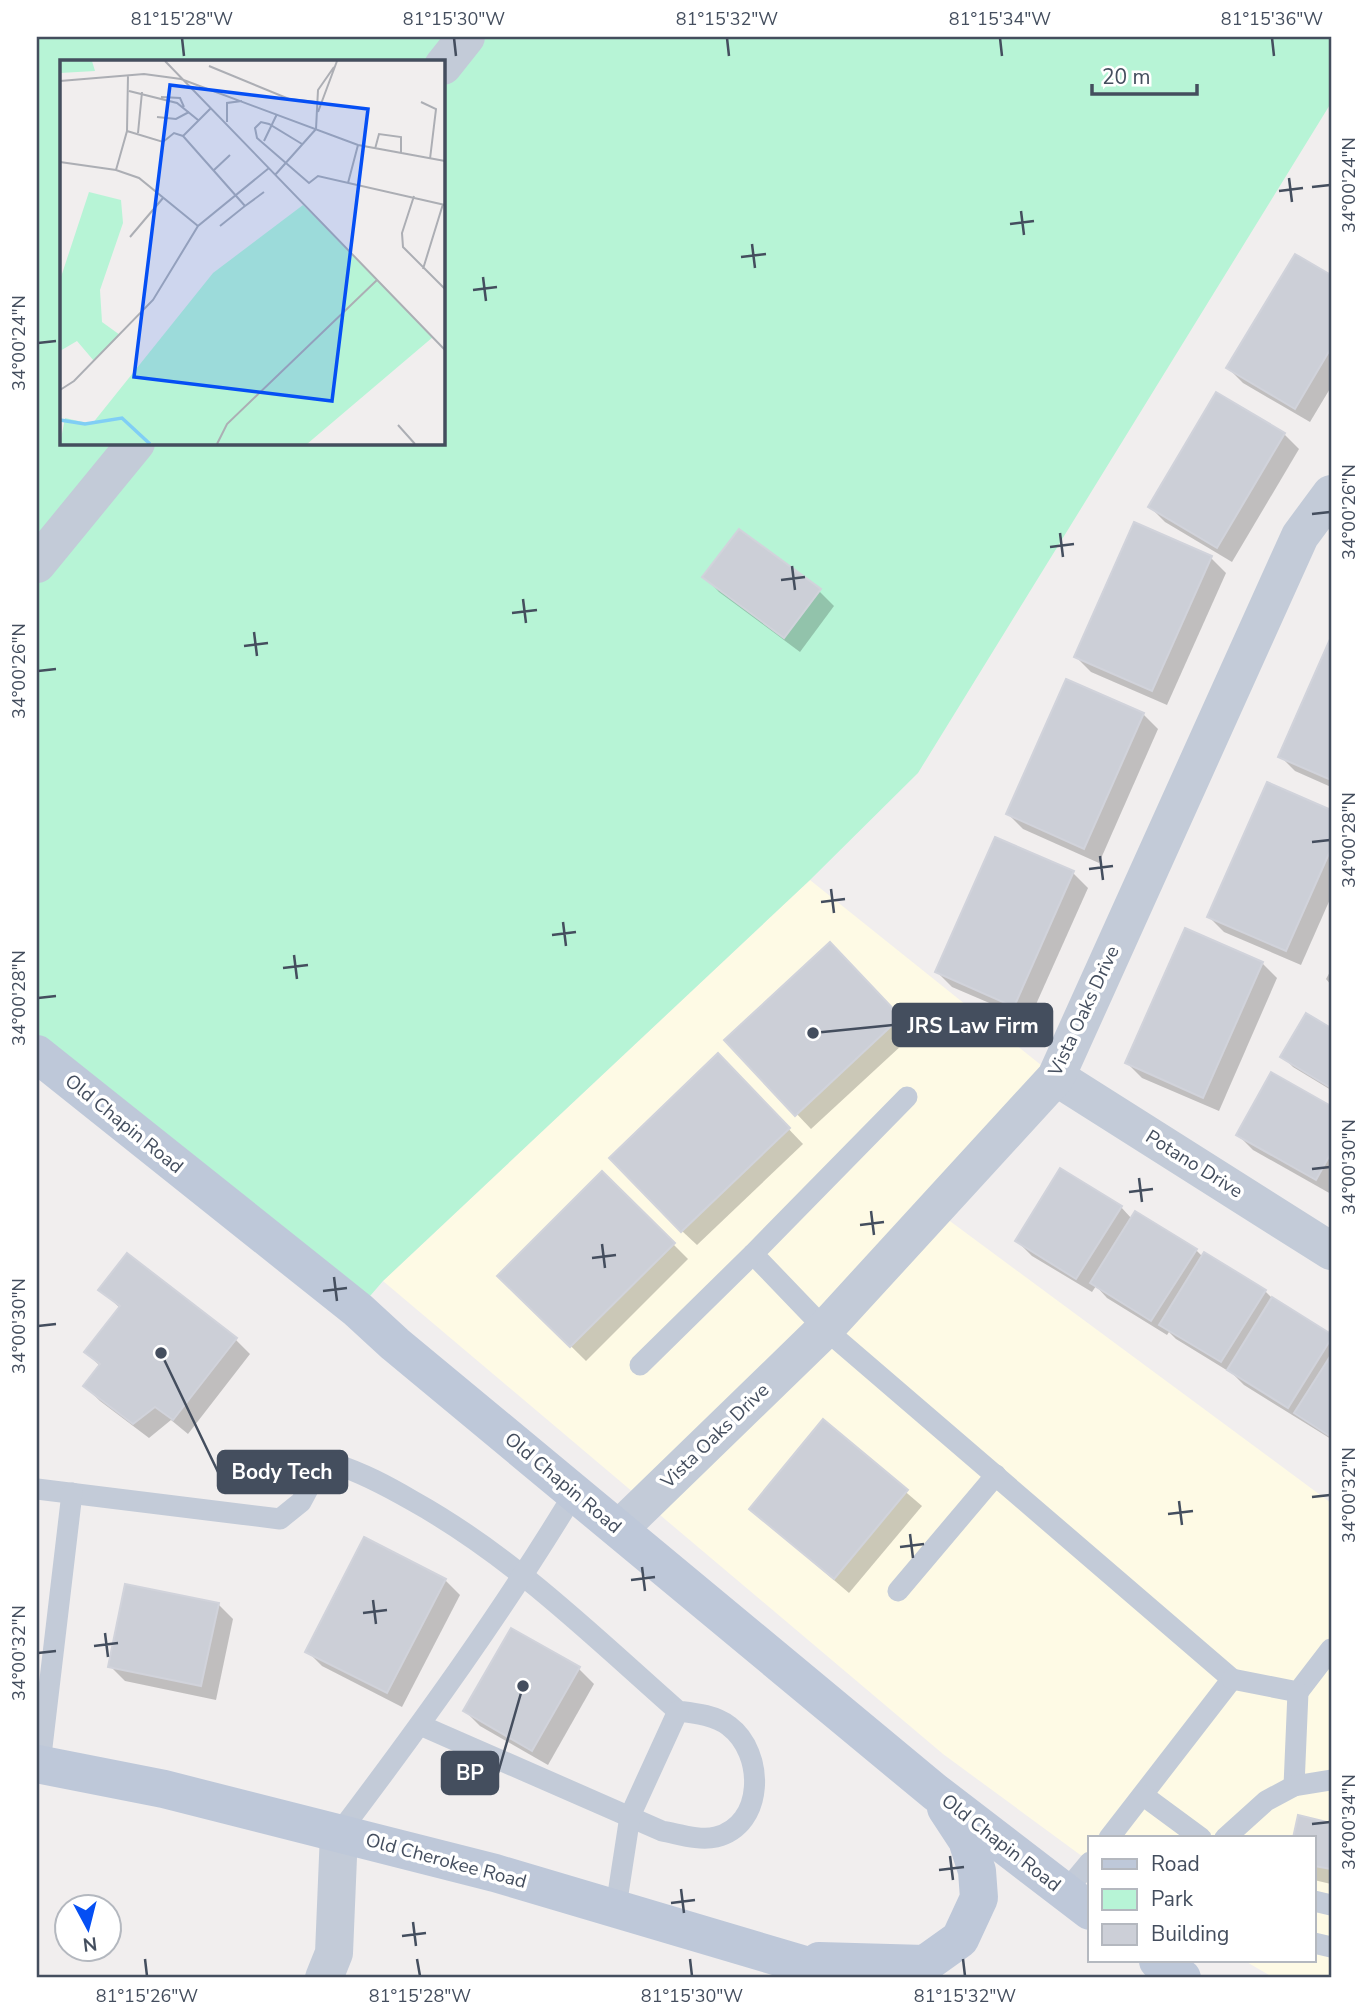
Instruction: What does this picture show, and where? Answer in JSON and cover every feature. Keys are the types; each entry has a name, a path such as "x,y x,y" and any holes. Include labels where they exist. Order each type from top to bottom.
{"street":[{"path":"444,65 466,37"},
{"path":"37,564 134,444"},
{"name":"Vista Oaks Drive","path":"619,1529 825,1329 1056,1077 1300,536 1331,494"},
{"name":"Old Chapin Road","path":"37,1054 358,1310 935,1792 1077,1902"},
{"name":"Potano Drive","path":"1056,1077 1326,1238"},
{"name":"Old Cherokee Road","path":"38,1764 163,1789 495,1873 849,1978"},
{"path":"789,1960 925,1964 960,1940 979,1898 977,1871 967,1840 935,1792"},
{"path":"334,1970 339,1832"},
{"path":"1159,1962 1182,1978"}],"lane":[{"path":"640,1365 907,1097"},
{"path":"753,1254 825,1329 1232,1679 1298,1692"},
{"path":"37,1489 280,1518 301,1503 314,1476 335,1464 364,1474 449,1521 524,1575 678,1711 705,1714 729,1726 744,1744 752,1761 755,1794 748,1814 730,1830 716,1837 701,1838 662,1830 420,1725"},
{"path":"898,1591 996,1475"},
{"path":"339,1832 420,1725 524,1575 575,1492"},
{"path":"38,1764 72,1493"},
{"path":"1294,1786 1298,1692 1331,1649"},
{"path":"1111,1836 1232,1679"},
{"path":"616,1908 630,1816 678,1711"},
{"path":"1227,1836 1266,1801 1294,1786 1331,1780"},
{"path":"1144,1796 1198,1836"},
{"path":"1077,1902 1088,1868"}],"shaded area":[{"path":"810,880 1056,1077 935,1210 1331,1503 1331,1978 1274,1978 1247,1962 1316,1962 1316,1836 1088,1836 1088,1861 943,1754 383,1281"}],"green space":[{"path":"37,37 1331,37 1331,103 918,773 810,880 383,1281 358,1310 37,1054"}],"building":[{"path":"1295,254 1331,275 1331,348 1295,409 1226,368"},
{"path":"1216,392 1285,433 1217,548 1148,507"},
{"path":"1134,522 1212,556 1152,691 1074,657"},
{"path":"739,529 821,589 784,638 702,577"},
{"path":"1331,637 1331,780 1278,757"},
{"path":"1066,679 1144,713 1084,849 1006,814"},
{"path":"1267,782 1331,810 1331,849 1286,951 1207,917"},
{"path":"995,837 1074,871 1014,1007 935,972"},
{"path":"1185,928 1263,962 1203,1098 1125,1063"},
{"path":"830,942 901,1017 795,1116 724,1040"},
{"path":"1306,1013 1331,1028 1331,1088 1280,1057"},
{"path":"718,1053 790,1128 681,1232 609,1158"},
{"path":"1271,1072 1331,1106 1331,1153 1316,1180 1236,1135"},
{"path":"1060,1168 1122,1206 1076,1279 1015,1241"},
{"path":"602,1171 675,1243 570,1347 497,1276"},
{"path":"1135,1211 1197,1249 1151,1321 1090,1283"},
{"path":"1204,1252 1266,1290 1221,1362 1159,1325"},
{"path":"127,1253 237,1338 173,1420 155,1407 133,1424 83,1386 100,1364 84,1352 120,1306 98,1290"},
{"path":"1272,1297 1331,1334 1331,1339 1288,1408 1227,1370"},
{"path":"1331,1355 1331,1437 1294,1413"},
{"path":"823,1419 908,1490 834,1579 749,1509"},
{"path":"364,1537 446,1579 387,1693 305,1652"},
{"path":"125,1584 219,1603 201,1686 108,1667"},
{"path":"511,1628 580,1667 532,1751 463,1711"},
{"path":"1298,1815 1331,1823 1331,1869 1316,1866 1316,1836 1293,1836"}],"place":[{"name":"JRS Law Firm","path":"813,1033"},
{"name":"Body Tech","path":"161,1353"},
{"name":"BP","path":"523,1686"}]}
